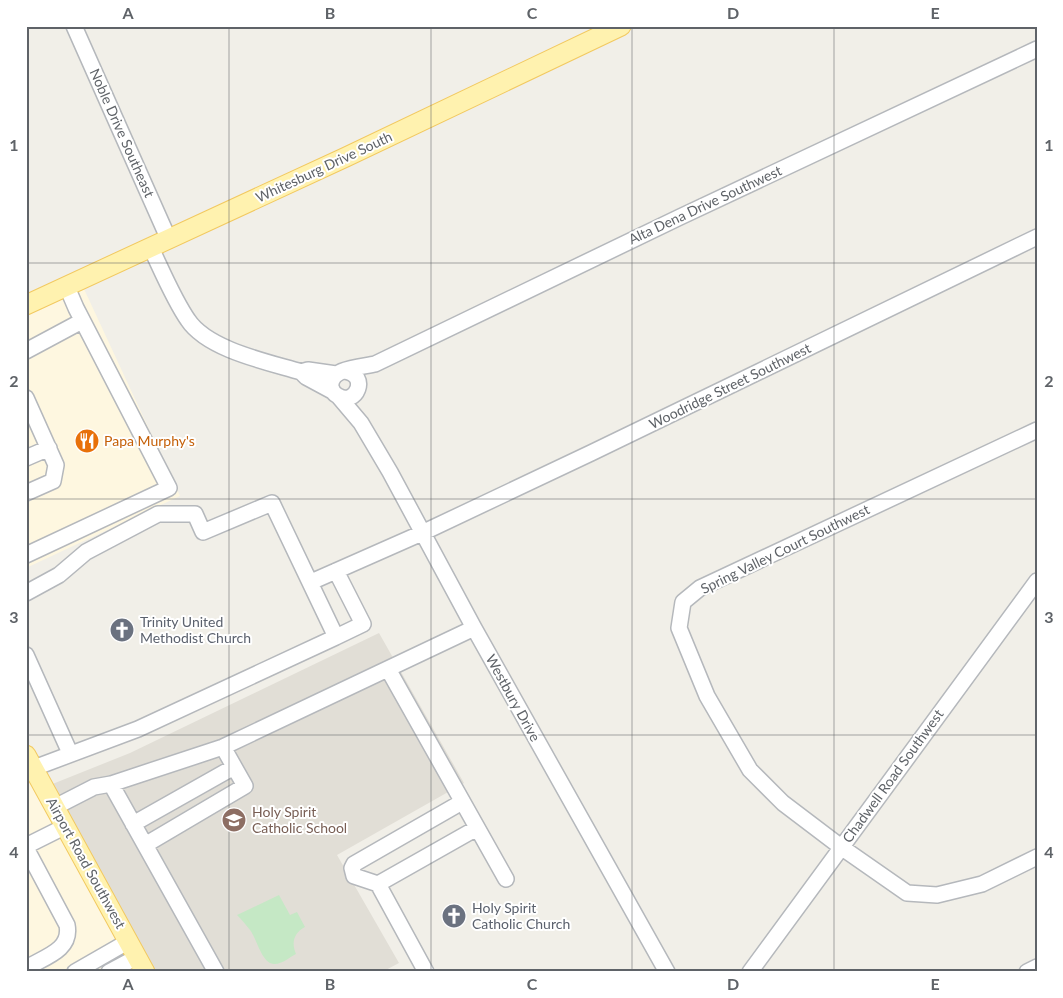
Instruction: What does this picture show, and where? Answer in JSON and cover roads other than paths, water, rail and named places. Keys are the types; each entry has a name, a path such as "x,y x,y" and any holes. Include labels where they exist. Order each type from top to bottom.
{"main road":[{"name":"Whitesburg Drive South","path":"26,305 169,240 621,26"},
{"name":"Airport Road Southwest","path":"30,761 137,957"}],"street":[{"name":"Noble Drive Southeast","path":"74,26 169,240"},
{"name":"Alta Dena Drive Southwest","path":"341,372 375,364 680,217 1037,49"},
{"name":"Woodridge Street Southwest","path":"311,582 422,533 600,449 1037,237"},
{"name":"Westbury Drive","path":"151,248 188,321 198,330 210,340 236,352 301,372 306,377 336,394 361,423 390,472 474,628 666,972"},
{"path":"26,555 169,488 82,321 67,287"},
{"path":"26,351 82,321"},
{"name":"Alta Dena Drive Southwest","path":"357,390 375,364"},
{"name":"Westbury Drive","path":"301,372 308,370 341,372"},
{"path":"341,372 354,374 358,381 357,390 348,398 336,394 331,382 341,372"},
{"name":"Westbury Drive","path":"357,390 361,423"},
{"path":"26,398 56,465 53,481 26,493"},
{"name":"Spring Valley Court Southwest","path":"1037,430 700,588 683,602 678,628 707,696 750,770 783,803 841,847 907,893 937,895 982,884 1037,858"},
{"path":"26,458 49,448"},
{"path":"26,593 59,575 86,552 158,514 195,514 204,532 272,503 336,637"},
{"path":"30,761 70,753 138,729 363,624 336,571"},
{"name":"Chadwell Road Southwest","path":"750,972 1037,581"},
{"path":"55,807 94,787 111,784 223,747 474,628"},
{"path":"26,655 70,753"},
{"path":"388,669 506,879"},
{"path":"145,845 244,786 223,747"},
{"path":"133,824 234,767"},
{"path":"111,784 216,972"},
{"path":"426,972 378,884 354,876 352,868 354,864 462,802"},
{"path":"26,968 62,948 68,936 66,925 30,866 26,847 66,826"},
{"path":"378,884 477,828"},
{"path":"75,972 137,957"},
{"path":"109,972 137,957"},
{"path":"1027,972 1037,968"}],"place":[{"name":"Papa Murphy's","path":"87,441"},
{"name":"Trinity United Methodist Church","path":"122,630"},
{"name":"Holy Spirit Catholic School","path":"234,820"},
{"name":"Holy Spirit Catholic Church","path":"454,916"}]}
